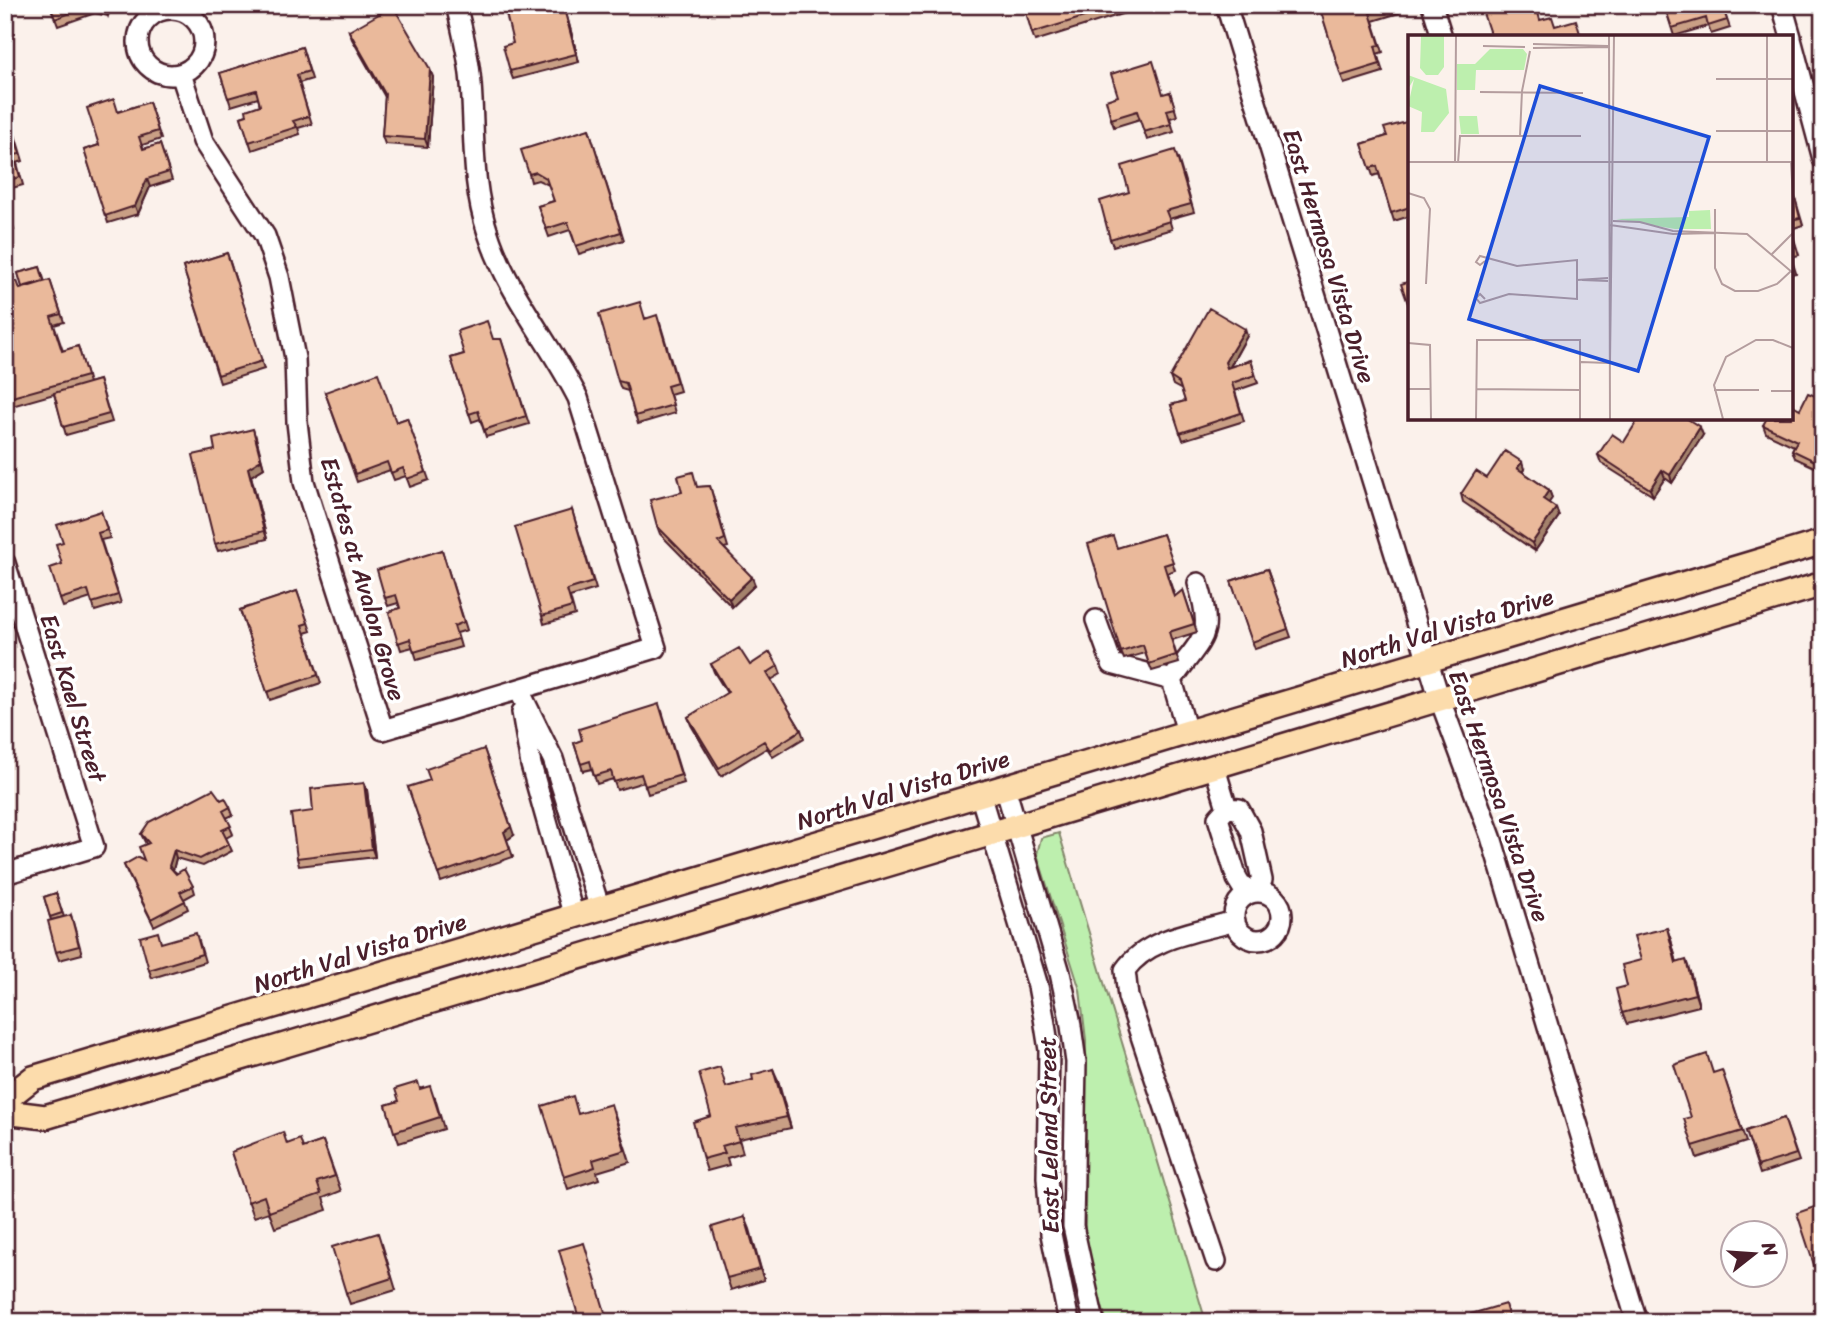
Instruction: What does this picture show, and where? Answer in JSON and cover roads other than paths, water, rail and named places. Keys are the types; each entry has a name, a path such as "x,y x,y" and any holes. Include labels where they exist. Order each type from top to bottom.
{"main road":[{"name":"North Val Vista Drive","path":"5,1100 33,1078 1823,542"},
{"path":"5,1112 45,1117 1823,584"}],"street":[{"name":"Estates at Avalon Grove","path":"181,74 203,141 265,236 279,277 295,358 297,422 304,482 383,730 656,648 578,398 557,358 506,279 488,233 475,181 471,86 466,41 456,5"},
{"name":"East Hermosa Vista Drive","path":"1226,5 1439,697 1492,837 1637,1322"},
{"path":"1432,5 1441,35"},
{"path":"1783,5 1790,35"},
{"path":"1793,46 1823,159"},
{"name":"East Kael Street","path":"5,563 94,847 5,874"},
{"path":"1187,732 1172,680 1182,654 1205,637 1208,615 1198,583"},
{"path":"1096,620 1112,664 1143,665 1172,680"},
{"path":"519,690 553,759 600,909"},
{"path":"519,690 531,765 574,917"},
{"path":"1214,765 1227,808"},
{"name":"East Leland Street","path":"1005,786 1060,973 1070,1019 1076,1062 1073,1226 1081,1276 1094,1322"},
{"name":"East Leland Street","path":"980,794 1038,986 1046,1029 1049,1050 1048,1200 1059,1283 1069,1322"},
{"path":"1227,808 1218,818 1237,879 1242,887 1254,891 1267,892 1283,911 1280,927 1269,938 1254,940 1240,932 1235,921 1238,902 1254,891 1262,880 1251,831 1239,809 1227,808"},
{"path":"554,843 577,835"},
{"path":"1216,1261 1128,997 1125,971 1136,955 1158,943 1235,921"}]}
